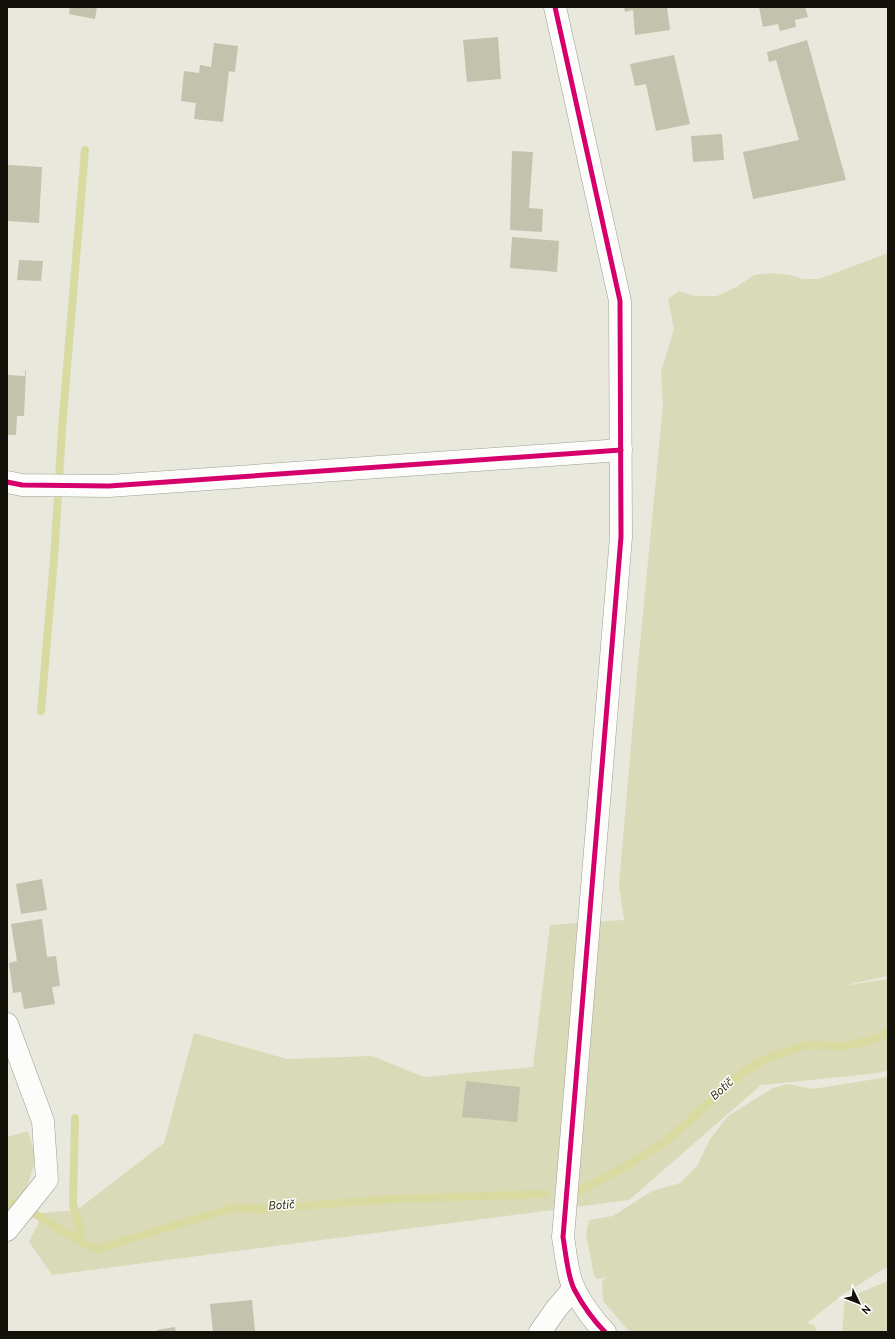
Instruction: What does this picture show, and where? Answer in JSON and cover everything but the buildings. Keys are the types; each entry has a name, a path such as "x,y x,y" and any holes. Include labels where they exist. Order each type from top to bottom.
{"street":[{"path":"555,7 620,301 621,537 563,1237 567,1263 574,1288 588,1311 606,1332"},
{"path":"14,484 109,486 621,450"},
{"path":"7,1024 43,1121 47,1180 7,1230"},
{"path":"540,1332 557,1308 574,1288"}],"green space":[{"path":"888,253 888,976 842,986 888,979 888,1070 878,1073 761,1085 629,1200 52,1275 29,1242 43,1213 77,1210 164,1143 194,1033 287,1059 372,1056 424,1077 533,1067 550,925 624,920 619,885 638,664 663,406 661,372 674,329 668,299 679,291 695,296 717,296 738,286 754,275 771,273 790,275 803,279 819,279"},
{"path":"888,1077 888,1266 841,1296 807,1323 814,1325 817,1332 630,1332 627,1329 603,1301 602,1281 607,1277 597,1279 594,1275 586,1234 589,1220 613,1216 652,1191 680,1183 697,1166 710,1139 728,1116 773,1088 788,1084 813,1089"},
{"path":"28,1131 36,1158 26,1190 7,1211 7,1137"},
{"path":"888,1281 888,1332 842,1332 845,1299"}],"waterway":[{"path":"41,711 54,559 63,415 85,150"},
{"name":"Botič","path":"575,1193 607,1177 665,1142 742,1073 767,1058 806,1045 843,1046 870,1041 888,1032"},
{"path":"75,1118 73,1204 83,1243"},
{"name":"Botič","path":"32,1212 83,1243 97,1249 232,1208 263,1209 392,1199 545,1194"},
{"name":"Botič","path":"7,1203 19,1204"}],"cycle path":[{"path":"555,7 620,301 621,537 563,1237 568,1270 574,1289 588,1312 605,1332"},
{"path":"7,482 22,485 109,486 621,450"}]}
